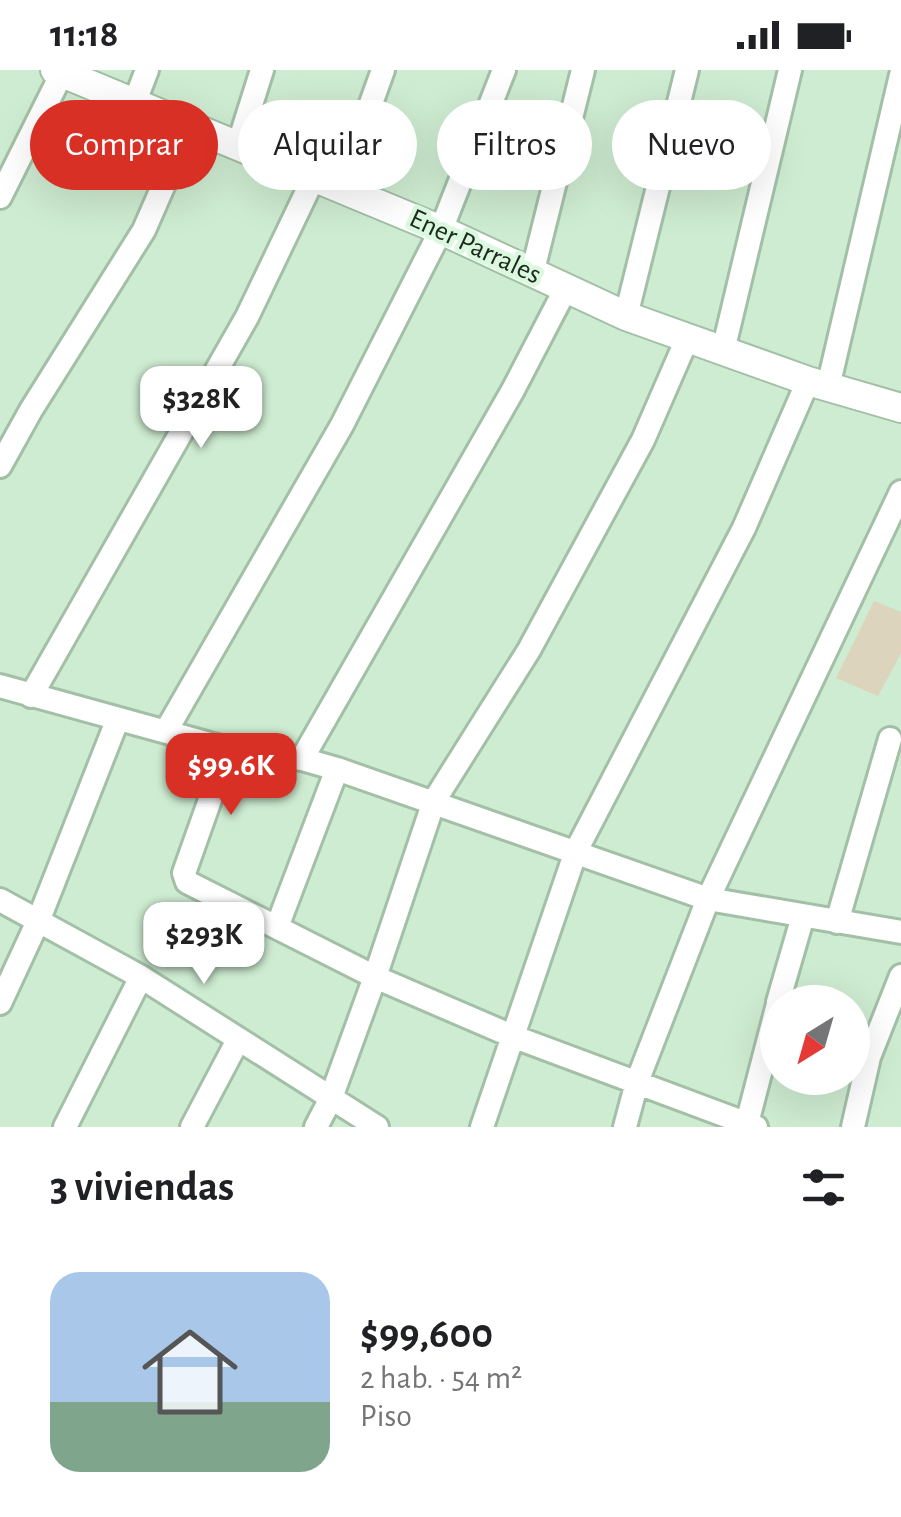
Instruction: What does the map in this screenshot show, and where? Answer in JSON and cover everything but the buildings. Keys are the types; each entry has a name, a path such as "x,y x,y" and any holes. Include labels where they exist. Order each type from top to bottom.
{"street":[{"path":"136,100 147,70"},
{"path":"253,100 262,70"},
{"path":"372,100 383,70"},
{"path":"166,731 342,425 441,230 504,70"},
{"path":"532,274 583,70"},
{"path":"626,316 687,70"},
{"path":"723,352 790,70"},
{"path":"0,197 58,72"},
{"name":"Ener Parrales","path":"58,72 124,100"},
{"path":"482,1127 576,851 818,384 901,75"},
{"name":"Ener Parrales","path":"218,138 238,146"},
{"path":"0,466 144,230 161,190"},
{"path":"31,696 247,317 308,190"},
{"name":"Ener Parrales","path":"346,190 626,316 818,384 901,408"},
{"path":"302,759 566,290"},
{"path":"316,1127 331,1098 375,977 434,801 528,650 643,440 687,339"},
{"path":"625,1127 637,1082 708,899 901,492"},
{"path":"2,694 31,696 228,748 337,768 708,899 901,932"},
{"path":"0,1004 39,919 117,720"},
{"path":"837,922 890,740"},
{"path":"228,748 184,878 375,977 512,1036 750,1126 760,1082"},
{"path":"277,927 337,768"},
{"path":"0,900 141,977 378,1127"},
{"path":"784,985 804,916"},
{"path":"853,1127 869,1057 901,976"},
{"path":"65,1127 141,977"},
{"path":"192,1127 238,1040"}],"shaded area":[{"path":"874,601 901,612 901,653 878,696 836,678"}]}
